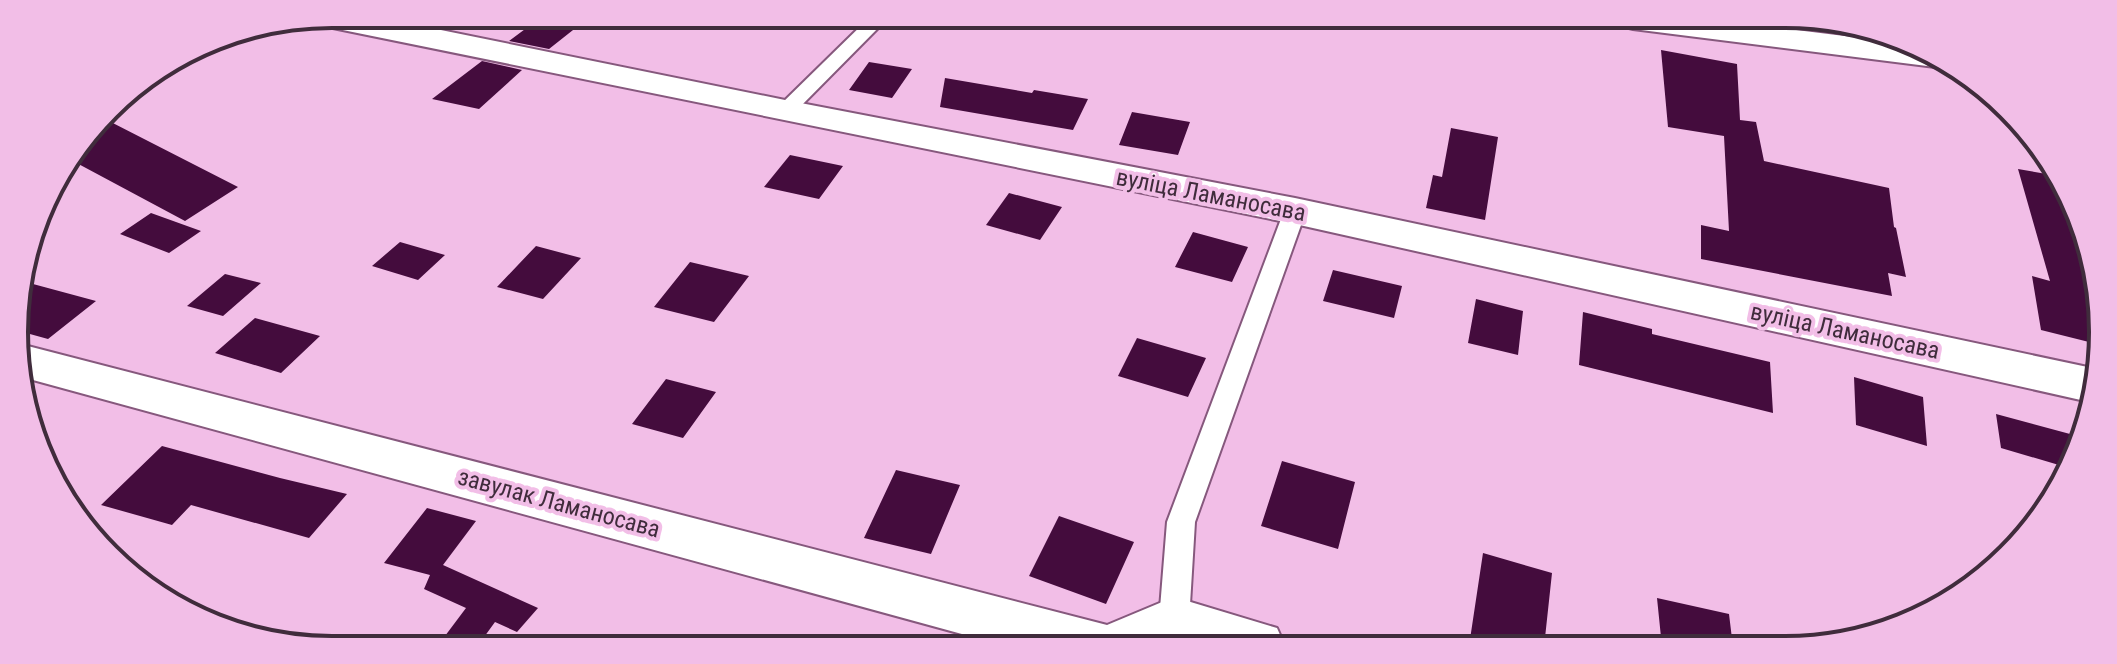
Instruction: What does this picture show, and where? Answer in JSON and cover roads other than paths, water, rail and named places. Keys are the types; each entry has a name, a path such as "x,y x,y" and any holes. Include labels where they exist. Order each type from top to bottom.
{"street":[{"name":"вуліца Ламаносава","path":"381,28 1295,211 2084,383"},
{"path":"1705,28 1906,53"},
{"name":"завулак Ламаносава","path":"30,362 1058,636"},
{"path":"1142,636 1174,621 1224,636"}],"lane":[{"path":"785,111 869,28"},
{"path":"1174,621 1181,522 1295,211"}]}
